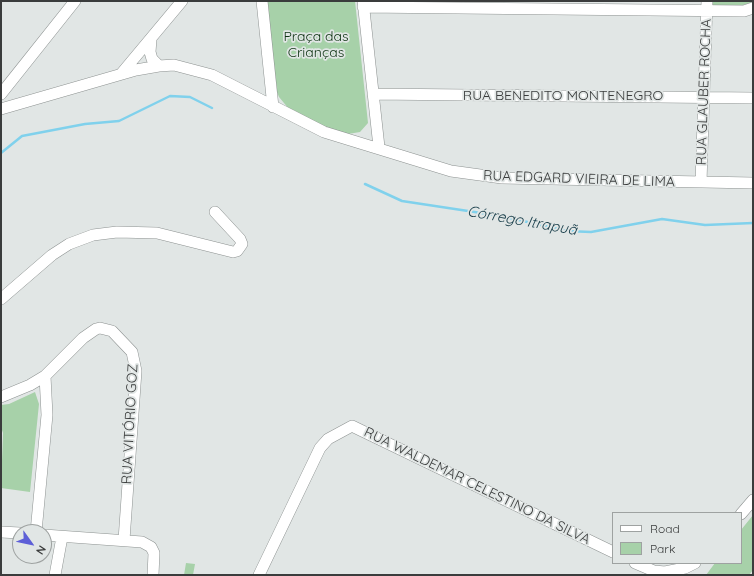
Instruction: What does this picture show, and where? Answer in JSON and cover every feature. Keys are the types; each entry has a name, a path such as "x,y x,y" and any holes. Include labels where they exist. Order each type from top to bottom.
{"street":[{"path":"1,94 75,1"},
{"path":"121,74 182,1"},
{"path":"262,1 273,107"},
{"path":"379,147 363,4 707,6 744,11 753,8"},
{"name":"RUA GLAUBER ROCHA","path":"701,182 707,6"},
{"path":"151,38 150,52 152,59 159,66"},
{"name":"RUA EDGARD VIEIRA DE LIMA","path":"1,109 121,74 159,66 174,65 212,76 324,132 379,147 451,171 502,178 753,183"},
{"name":"RUA BENEDITO MONTENEGRO","path":"373,94 753,98"},
{"path":"1,299 52,255 70,244 93,235 117,232 157,233 213,245 233,252 237,251 242,244 240,239 215,212"},
{"name":"RUA VITÓRIO GOZ","path":"1,397 30,385 45,376 83,338 89,333 100,328 112,331 132,352 136,371 124,540"},
{"path":"37,524 48,415 45,376"},
{"name":"RUA WALDEMAR CELESTINO DA SILVA","path":"258,575 320,448 328,439 352,426 612,552"},
{"path":"742,513 753,500"},
{"path":"1,532 12,533"},
{"path":"52,536 142,542 147,544 154,552 153,575"},
{"path":"55,575 62,537"},
{"path":"637,564 654,571 665,572 685,568 693,564"}],"green space":[{"name":"Praça das Crianças","path":"267,1 355,1 368,123 360,132 348,134 339,133 310,121 289,109 279,97 277,92"},
{"path":"711,1 753,2 743,5 711,5"},
{"path":"35,392 39,404 30,492 1,488 3,433 1,427 1,405 9,404"},
{"path":"753,515 753,570 749,575 706,575 714,564 742,564 742,529"},
{"path":"186,563 195,564 193,575 184,575"}],"waterway":[{"name":"Córrego Itrapuã","path":"1,153 22,136 85,124 119,121 170,96 190,97 212,108"},
{"name":"Córrego Itrapuã","path":"365,184 402,201 501,216 567,231 591,232 662,219 705,225 753,223"}]}
